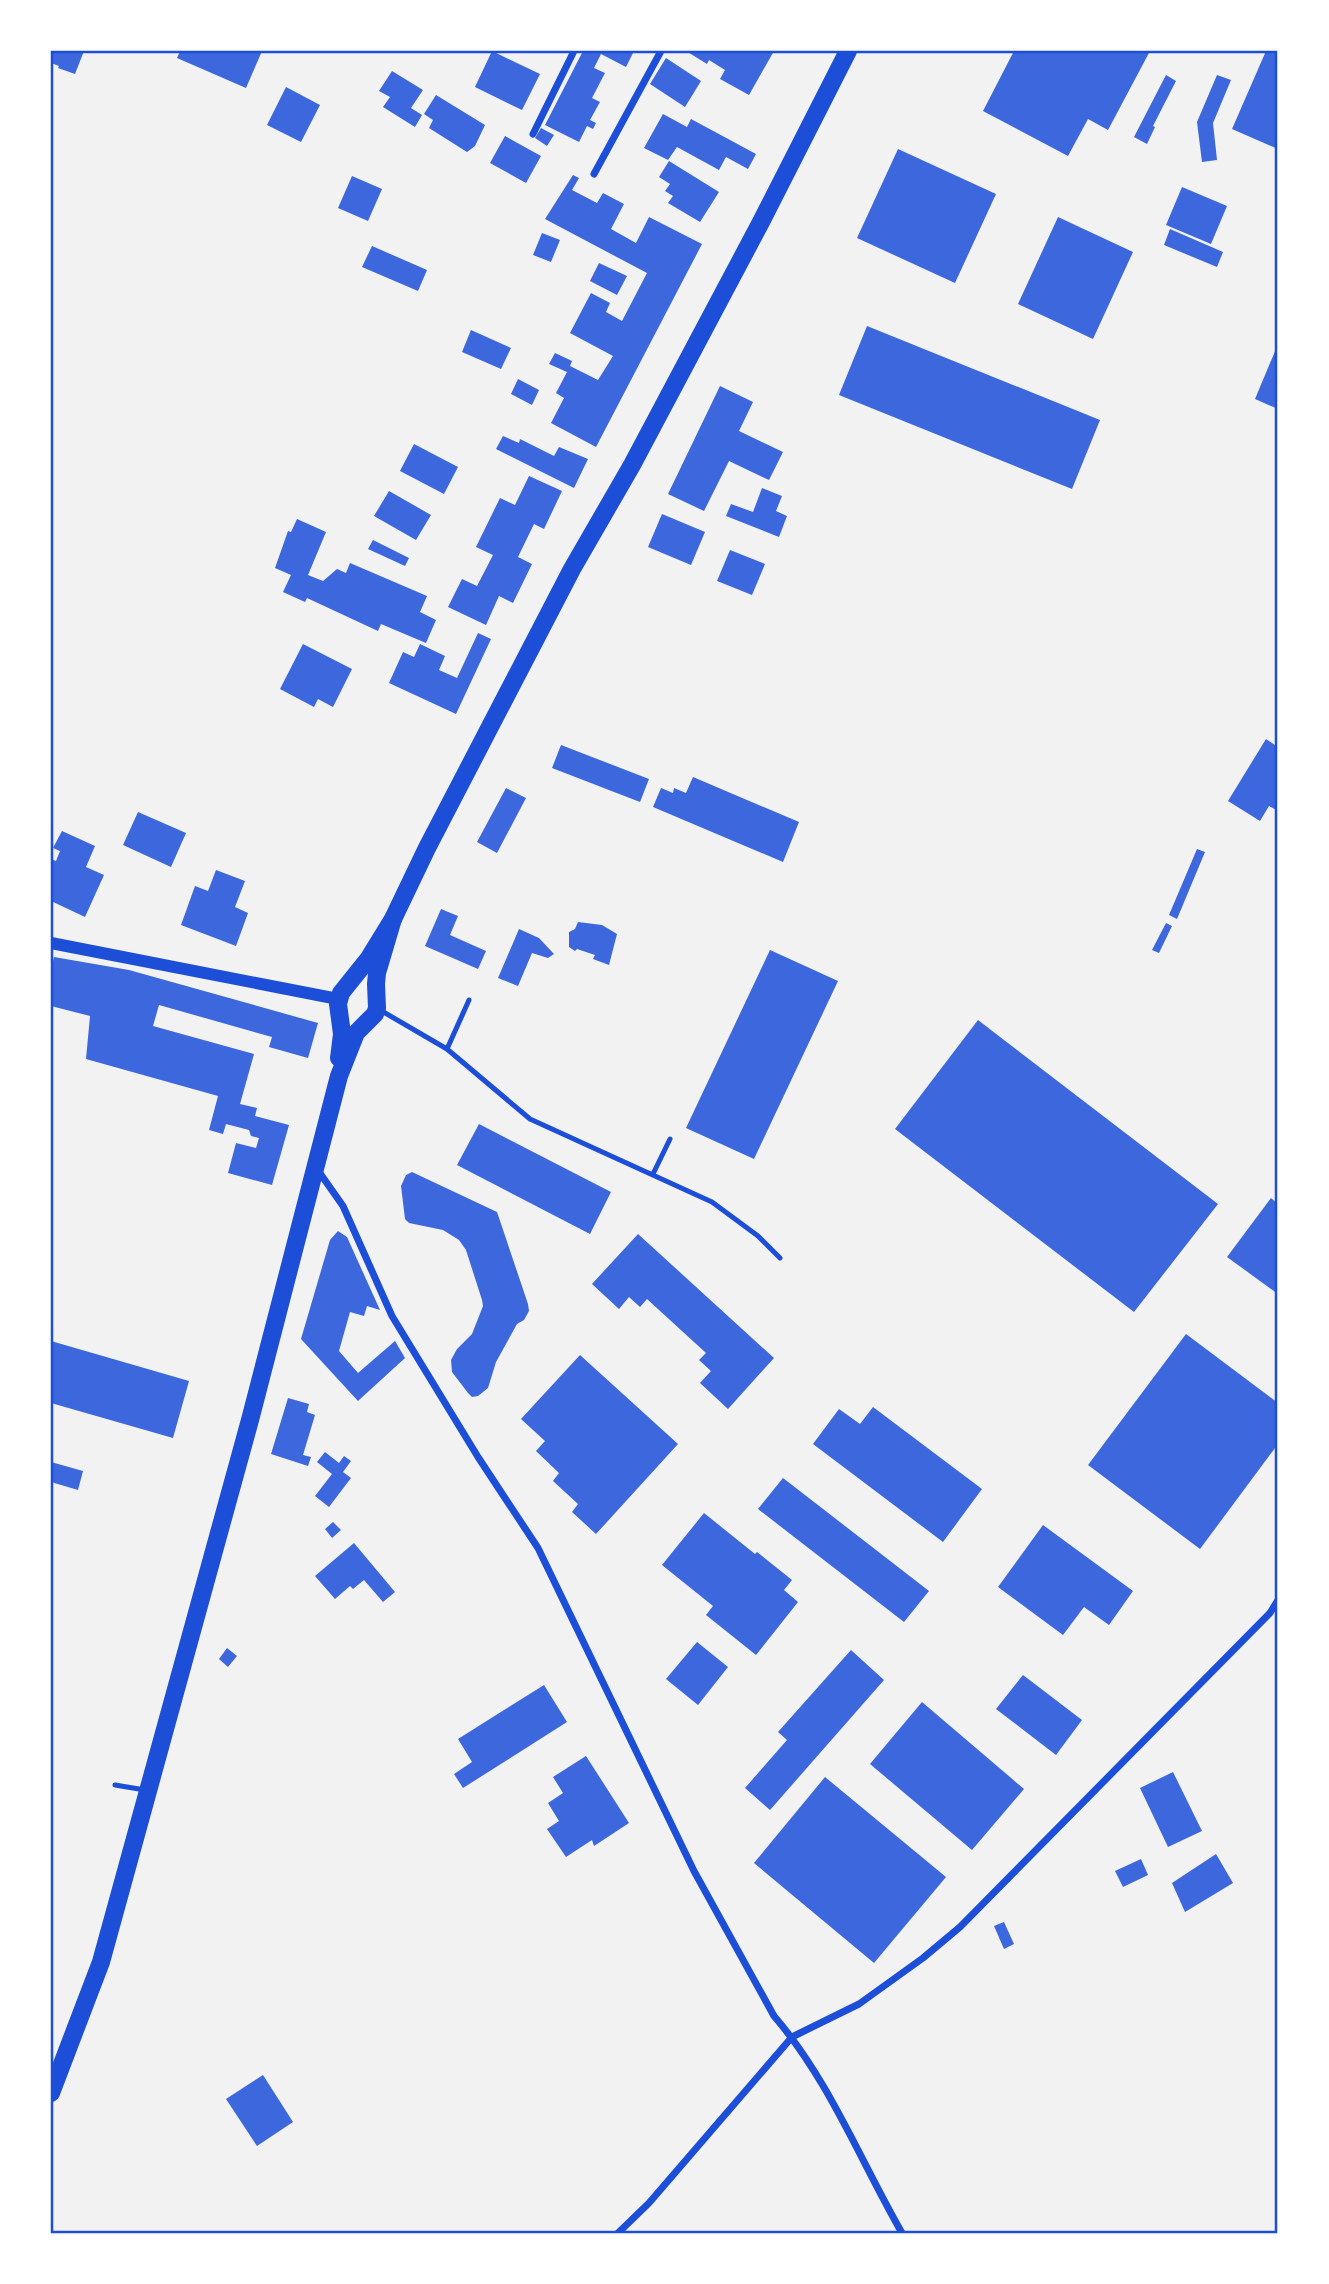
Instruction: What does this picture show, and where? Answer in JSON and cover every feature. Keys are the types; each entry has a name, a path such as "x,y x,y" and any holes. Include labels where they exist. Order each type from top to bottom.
{"main road":[{"path":"375,1007 354,1023 344,1018 341,999 393,919 572,569 639,453 849,51"},
{"path":"51,2093 102,1962 250,1420 340,1076 356,1032 375,1007 377,973 393,919"},
{"path":"340,1076 338,1066 342,1034 341,999 351,984 364,984 370,986 375,1007"}],"street":[{"path":"533,134 574,51"},
{"path":"594,174 661,51"},
{"path":"51,943 341,999"},
{"path":"316,1167 343,1206 392,1316 478,1457 538,1548 694,1871 774,2016 792,2036 822,2081 902,2233"},
{"path":"618,2233 649,2203 792,2036 859,2004 923,1958 960,1927 1270,1614 1278,1600"}],"lane":[{"path":"447,1049 469,1000"},
{"path":"375,1007 447,1049 530,1119 653,1174 720,1208 758,1236 780,1258"},
{"path":"653,1174 670,1139"},
{"path":"115,1785 148,1790"}],"building":[{"path":"51,51 84,51 75,74 51,63"},
{"path":"180,51 262,51 246,88 177,58"},
{"path":"492,51 540,74 522,110 475,87"},
{"path":"583,51 634,51 626,67 601,54 594,68 605,73 592,98 600,102 590,120 596,123 593,129 587,126 579,142 545,125"},
{"path":"686,51 774,51 749,95 720,79 725,70 709,60 707,64"},
{"path":"1014,51 1150,51 1108,130 1088,119 1068,156 983,111"},
{"path":"1266,51 1278,51 1278,149 1232,129"},
{"path":"666,58 701,81 685,107 650,84"},
{"path":"392,71 423,90 411,108 422,115 415,127 383,107 390,97 379,91"},
{"path":"1166,75 1176,81 1147,144 1134,137"},
{"path":"1217,75 1231,80 1213,123 1217,160 1202,162 1197,122"},
{"path":"286,87 320,105 301,142 267,125"},
{"path":"436,95 485,125 475,146 467,152 429,128 433,120 424,114"},
{"path":"663,114 687,127 691,119 756,154 748,169 726,157 719,170 677,147 668,160 644,148"},
{"path":"541,128 554,135 547,146 535,138"},
{"path":"505,136 541,156 526,183 490,163"},
{"path":"898,149 996,194 955,283 857,238"},
{"path":"669,161 719,192 700,222 668,203 673,196 665,191 670,184 659,177"},
{"path":"573,175 579,178 572,190 597,203 603,193 624,204 611,229 636,243 649,217 702,244 596,447 551,423 564,398 556,393 567,372 549,364 555,353 572,361 570,366 598,380 613,356 570,333 591,293 610,303 606,312 622,321 647,273 545,219"},
{"path":"352,176 382,189 368,221 338,208"},
{"path":"1182,187 1227,206 1211,244 1166,225"},
{"path":"1058,217 1133,252 1093,339 1018,304"},
{"path":"1170,229 1223,252 1217,267 1164,245"},
{"path":"542,233 560,240 551,262 533,255"},
{"path":"372,246 427,270 418,291 362,267"},
{"path":"599,263 627,276 617,295 590,281"},
{"path":"867,326 1100,420 1072,489 839,395"},
{"path":"471,330 511,348 501,369 462,352"},
{"path":"1278,344 1278,409 1255,399"},
{"path":"518,379 539,390 532,405 511,394"},
{"path":"720,386 753,402 739,431 783,452 769,480 729,461 704,511 668,494"},
{"path":"503,436 519,443 520,439 554,456 559,447 588,459 574,488 496,449"},
{"path":"414,444 458,467 444,494 400,471"},
{"path":"529,476 562,491 544,529 534,524 518,557 532,564 513,603 499,596 486,625 448,607 462,579 477,586 493,555 476,547 500,498 515,505"},
{"path":"762,488 782,496 776,511 787,516 779,537 726,516 731,504 753,512"},
{"path":"389,491 431,515 416,540 374,516"},
{"path":"662,514 705,532 691,565 648,547"},
{"path":"297,519 326,532 308,575 323,581 337,569 346,573 350,563 427,596 420,612 436,620 426,643 381,624 378,631 307,598 305,602 283,592 291,575 275,568 288,531 291,532"},
{"path":"373,540 409,558 405,566 368,549"},
{"path":"730,550 765,564 752,595 717,581"},
{"path":"478,633 491,639 456,714 389,683 403,652 414,657 420,644 445,656 439,670 457,678"},
{"path":"303,644 352,669 333,707 318,699 314,707 280,689"},
{"path":"1266,739 1278,747 1278,811 1269,806 1260,821 1228,801"},
{"path":"561,745 649,779 640,802 552,768"},
{"path":"693,777 799,822 783,862 653,807 661,788 673,793 674,788 686,793"},
{"path":"506,788 526,798 497,853 477,842"},
{"path":"138,812 186,833 171,867 123,845"},
{"path":"62,831 95,846 86,867 104,875 85,917 51,901 51,859 56,861 60,851 53,848"},
{"path":"1197,849 1205,852 1177,919 1169,915"},
{"path":"216,870 245,881 235,907 248,913 236,946 181,925 195,886 208,891"},
{"path":"441,909 458,916 450,935 486,951 478,969 425,946"},
{"path":"578,922 602,925 617,934 609,965 593,959 595,955 569,947 569,932 575,929"},
{"path":"1166,923 1172,926 1159,953 1152,950"},
{"path":"519,929 539,938 554,954 548,958 532,953 518,986 498,978"},
{"path":"770,950 838,981 754,1159 686,1128"},
{"path":"54,957 129,970 318,1023 308,1058 269,1047 272,1037 159,1005 153,1026 254,1054 240,1104 257,1108 255,1116 289,1125 272,1185 228,1173 236,1143 256,1148 259,1138 251,1136 249,1130 226,1124 223,1134 209,1130 218,1096 86,1059 90,1016 51,1006 51,969"},
{"path":"978,1020 1218,1204 1134,1312 895,1129"},
{"path":"479,1124 611,1192 590,1234 457,1165"},
{"path":"412,1172 497,1212 528,1304 529,1311 524,1320 517,1324 496,1362 488,1388 478,1396 472,1397 452,1372 451,1360 457,1349 472,1334 483,1306 482,1300 466,1250 459,1240 443,1230 409,1223 405,1219 401,1186 406,1175"},
{"path":"1271,1198 1278,1204 1278,1294 1227,1257"},
{"path":"338,1231 347,1237 380,1310 367,1306 364,1316 350,1312 339,1351 358,1373 395,1341 405,1358 358,1401 301,1339 330,1240"},
{"path":"638,1234 774,1358 728,1409 700,1383 711,1371 699,1360 706,1353 647,1299 640,1307 629,1297 619,1309 592,1284"},
{"path":"1186,1334 1278,1403 1278,1444 1200,1549 1088,1465"},
{"path":"51,1341 189,1381 173,1438 51,1403"},
{"path":"580,1355 678,1444 596,1534 572,1512 578,1504 553,1481 559,1473 536,1451 545,1441 521,1419"},
{"path":"288,1398 309,1404 307,1412 315,1415 303,1455 311,1457 308,1466 271,1454"},
{"path":"873,1407 982,1489 943,1542 813,1444 839,1409 860,1424"},
{"path":"325,1452 339,1463 344,1456 351,1461 343,1472 351,1478 329,1507 315,1496 332,1474 317,1462"},
{"path":"51,1462 83,1471 78,1490 51,1482"},
{"path":"783,1478 929,1591 904,1622 758,1509"},
{"path":"704,1513 792,1580 784,1590 798,1602 756,1655 706,1615 713,1606 662,1565"},
{"path":"333,1522 341,1530 332,1538 325,1529"},
{"path":"1043,1525 1133,1591 1109,1625 1084,1607 1063,1635 998,1587"},
{"path":"354,1543 395,1592 383,1602 364,1580 353,1589 350,1586 335,1599 315,1576"},
{"path":"697,1642 728,1667 698,1705 666,1679"},
{"path":"227,1648 237,1656 228,1667 219,1659"},
{"path":"851,1650 884,1680 770,1810 745,1788 787,1740 778,1732"},
{"path":"1023,1675 1082,1720 1056,1755 996,1709"},
{"path":"544,1685 567,1722 463,1788 454,1774 472,1762 458,1739"},
{"path":"922,1702 1024,1789 972,1850 870,1764"},
{"path":"586,1756 629,1823 594,1846 592,1840 566,1857 547,1829 559,1821 548,1803 563,1793 553,1777"},
{"path":"1173,1772 1202,1831 1168,1847 1140,1788"},
{"path":"825,1777 946,1877 874,1963 754,1863"},
{"path":"1216,1854 1233,1883 1185,1912 1172,1883"},
{"path":"1141,1859 1148,1875 1123,1887 1115,1871"},
{"path":"1004,1922 1014,1944 1004,1949 994,1926"},
{"path":"263,2075 293,2122 257,2146 226,2099"}]}
